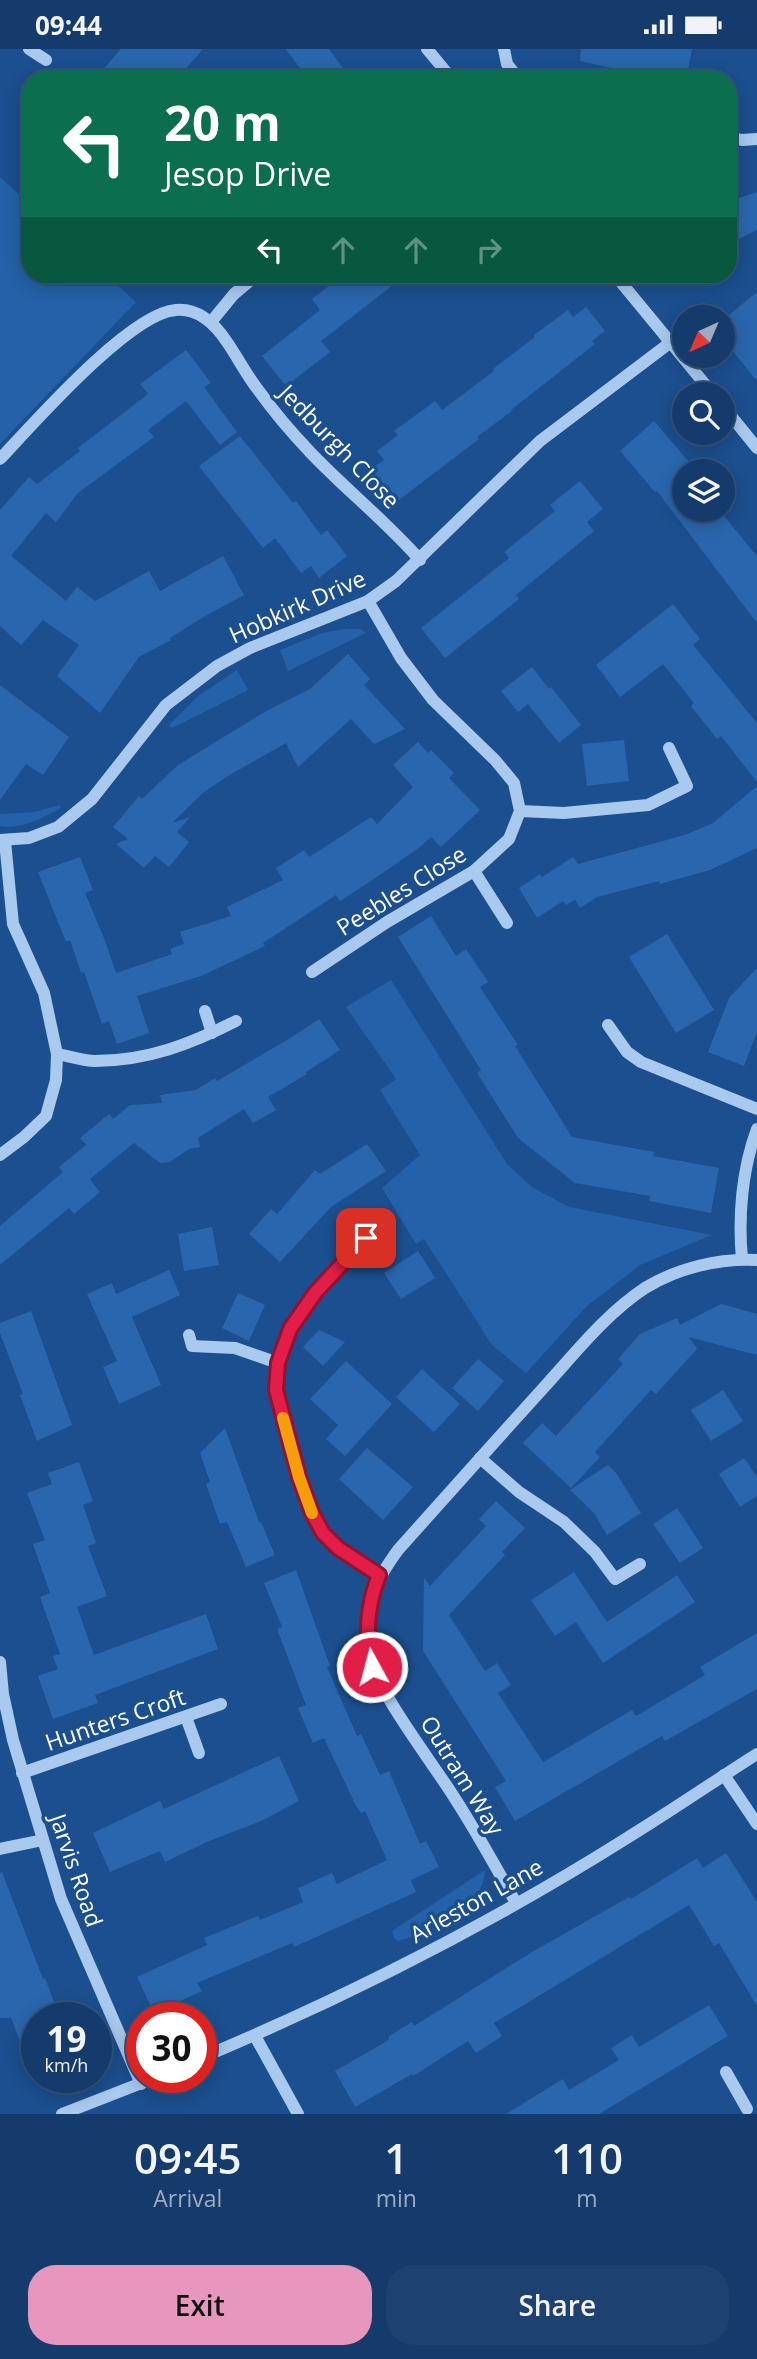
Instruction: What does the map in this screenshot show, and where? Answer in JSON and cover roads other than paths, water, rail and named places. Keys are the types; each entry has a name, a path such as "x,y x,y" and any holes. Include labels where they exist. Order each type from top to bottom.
{"street":[{"path":"29,49 46,60"},
{"path":"427,49 444,70"},
{"path":"504,49 506,64 511,70"},
{"path":"737,139 757,139"},
{"path":"0,459 71,384 144,322 175,310 195,311 211,322 234,294 246,284"},
{"path":"623,284 703,382"},
{"name":"Jedburgh Close","path":"211,322 258,390 310,452 401,538 420,560"},
{"name":"Hobkirk Drive","path":"0,1155 46,1116 56,1080 57,1054 44,993 13,925 2,840 29,838 58,827 92,799 166,705 217,666 250,648 368,601 396,582 540,440 671,342"},
{"path":"735,421 757,448"},
{"path":"368,601 401,658 433,700 495,760 514,783 520,811 564,813 648,805 687,786 669,748"},
{"name":"Peebles Close","path":"312,972 387,922 474,871 509,839 520,811"},
{"path":"474,871 507,923"},
{"path":"205,1011 212,1033"},
{"path":"57,1054 92,1061 148,1057 236,1021"},
{"path":"608,1025 627,1052 641,1062 757,1109"},
{"path":"742,1259 742,1201 751,1145 757,1129"},
{"path":"379,1575 338,1548 323,1533 312,1513 299,1477 276,1390 278,1363 290,1329 315,1293 381,1224"},
{"name":"Outram Way","path":"516,1903 455,1798 372,1667 367,1619 371,1595 379,1575 398,1550 575,1352 626,1303 646,1288 685,1270 712,1263 757,1260"},
{"path":"189,1335 192,1346 235,1348 278,1363"},
{"path":"480,1458 519,1492 564,1522 595,1552 615,1579 640,1564"},
{"name":"Jarvis Road","path":"0,1662 3,1694 22,1773 61,1899 126,2049"},
{"name":"Hunters Croft","path":"22,1773 220,1704"},
{"path":"187,1717 198,1753"},
{"name":"Arleston Lane","path":"217,2051 255,2036 409,1961 516,1903 626,1839 757,1754"},
{"path":"724,1775 757,1824"},
{"path":"0,1849 43,1840"},
{"path":"255,2036 298,2114"},
{"path":"726,2072 748,2109"},
{"path":"62,2114 126,2090"}]}
